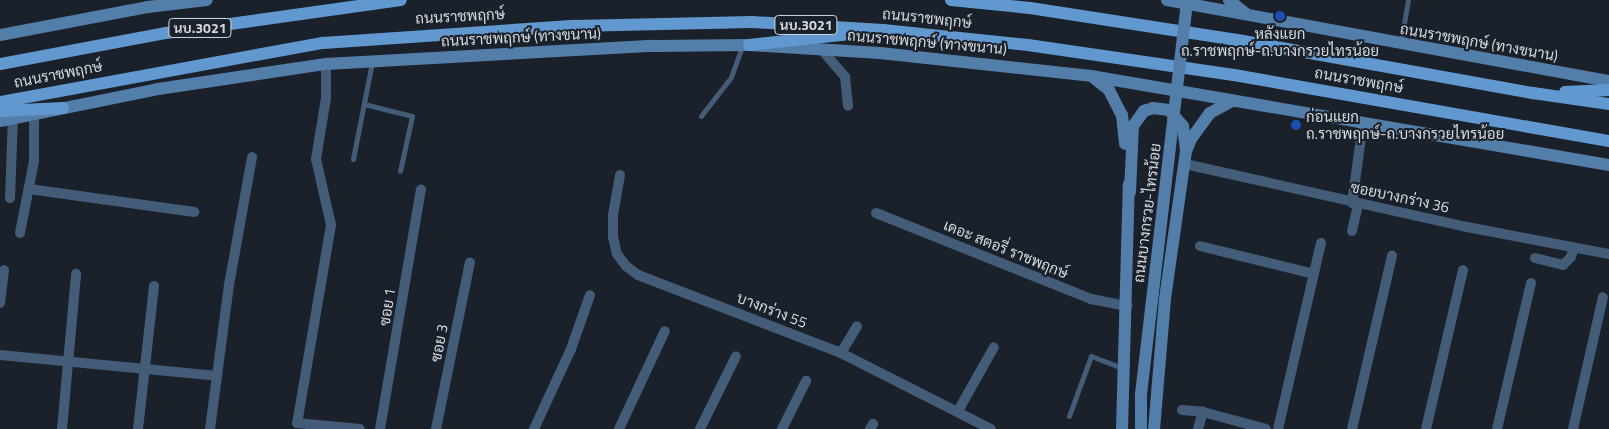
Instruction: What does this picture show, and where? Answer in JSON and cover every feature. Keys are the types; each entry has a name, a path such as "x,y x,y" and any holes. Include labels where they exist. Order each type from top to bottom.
{"main road":[{"name":"นบ.3021","path":"0,35 147,3 200,0"},
{"name":"ถนนราชพฤกษ์","path":"0,64 166,33 401,0"},
{"name":"ถนนราชพฤกษ์","path":"951,0 1030,8 1224,38 1533,93 1609,104"},
{"name":"ถนนราชพฤกษ์ (ทางขนาน)","path":"1167,0 1609,81"},
{"name":"ถนนบางกรวย-ไทรน้อย","path":"1134,429 1134,393 1179,0"},
{"name":"ถนนบางกรวย-ไทรน้อย","path":"1141,429 1141,394 1186,0"},
{"path":"1229,0 1250,16"},
{"name":"ถนนราชพฤกษ์","path":"0,102 323,43 413,35 574,26 752,22 883,30 1028,45 1234,75 1609,141"},
{"path":"746,45 883,30"},
{"name":"ถนนราชพฤกษ์ (ทางขนาน)","path":"0,121 158,89 326,64 654,46 746,45 821,49 1009,65 1091,76 1609,165"},
{"path":"1091,76 1109,90 1122,115 1130,192"},
{"path":"1533,93 1609,90"},
{"path":"1154,429 1165,299 1186,158 1191,138 1210,112 1234,100"},
{"path":"1122,429 1131,136 1137,118 1144,111 1160,107 1179,118 1186,158"},
{"path":"0,111 63,108"}],"street":[{"path":"821,49 845,77 848,106"},
{"path":"326,64 326,98 316,159 331,225 297,426 360,429"},
{"path":"20,233 29,189 36,134 34,114"},
{"path":"10,198 13,118"},
{"path":"1352,231 1364,124"},
{"path":"210,429 252,157"},
{"name":"ซอยบางกร่าง 36","path":"1186,158 1355,203 1609,254"},
{"name":"บางกร่าง 55","path":"620,175 613,237 617,254 626,266 638,275 841,353 991,429"},
{"path":"29,189 194,212"},
{"name":"ซอย 1","path":"380,429 421,189"},
{"name":"เดอะ สตอรี่ ราชพฤกษ์","path":"876,212 1091,299 1127,306"},
{"path":"1278,429 1321,243"},
{"path":"1200,246 1314,274"},
{"path":"1534,258 1563,265 1571,257 1574,247"},
{"path":"1352,429 1392,256"},
{"name":"ซอย 3","path":"436,429 470,262"},
{"path":"0,303 4,270"},
{"path":"1426,429 1463,270"},
{"path":"62,429 76,274"},
{"path":"1497,429 1531,283"},
{"path":"138,429 154,286"},
{"path":"534,429 571,348 590,295"},
{"path":"1573,429 1603,297"},
{"path":"841,353 856,326"},
{"path":"619,429 665,331"},
{"path":"958,411 994,347"},
{"path":"0,355 217,376"},
{"path":"700,429 736,356"},
{"path":"782,429 806,381"},
{"path":"1182,410 1203,412 1266,429"},
{"path":"1198,429 1203,412"}],"lane":[{"path":"1400,44 1408,0"},
{"path":"701,116 731,77 746,45"},
{"path":"353,160 372,62"},
{"path":"364,104 412,116 400,171"},
{"path":"1069,416 1091,356 1124,369"}],"place":[{"name":"หลังแยก ถ.ราชพฤกษ์-ถ.บางกรวยไทรน้อย","path":"1280,16"},
{"name":"ก่อนแยก ถ.ราชพฤกษ์-ถ.บางกรวยไทรน้อย","path":"1296,125"}]}
